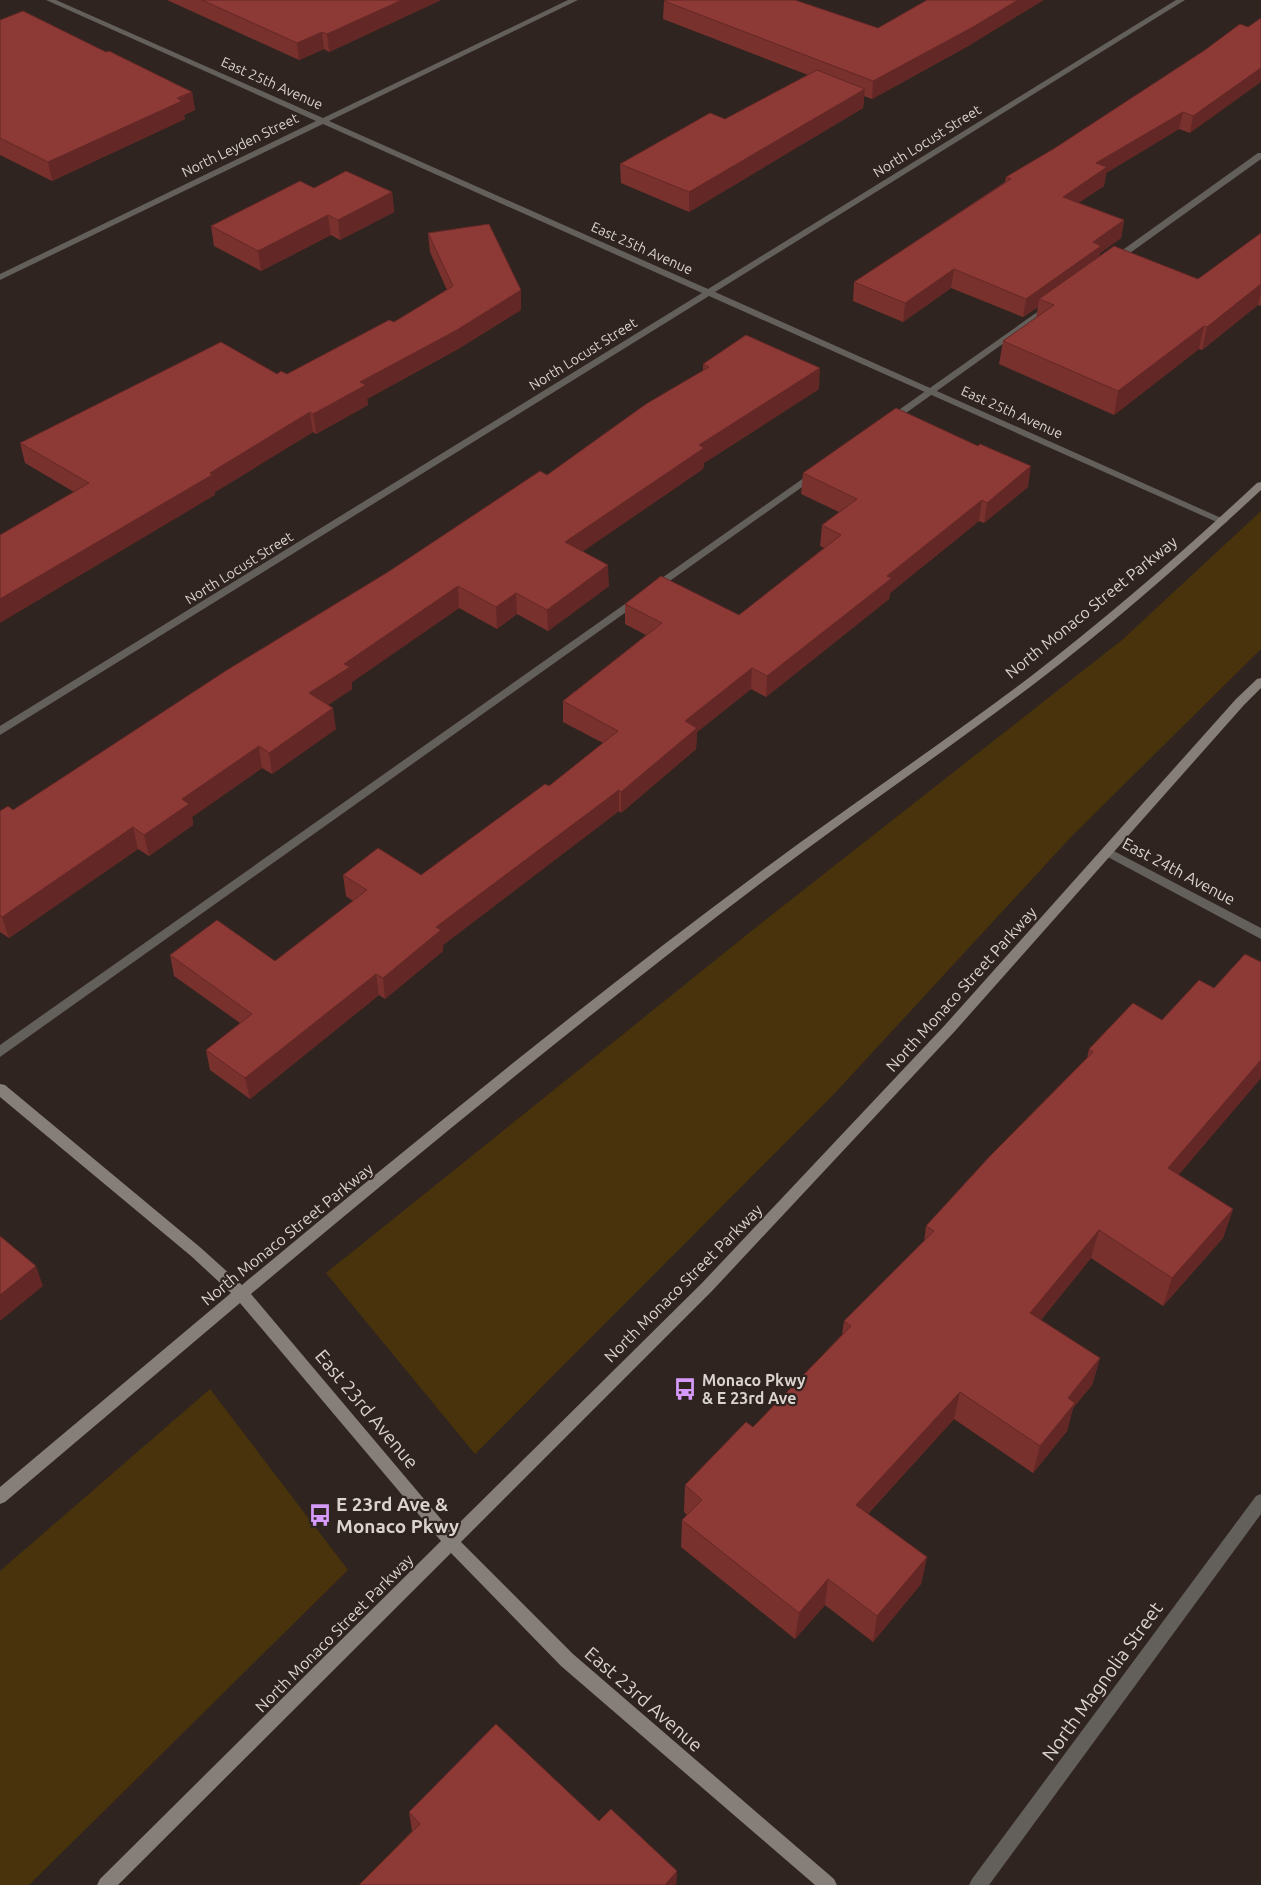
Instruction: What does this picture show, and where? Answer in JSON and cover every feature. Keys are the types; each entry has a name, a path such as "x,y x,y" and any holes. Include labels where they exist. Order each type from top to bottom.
{"main road":[{"name":"North Monaco Street Parkway","path":"0,1497 241,1294 467,1108 758,880 1071,650 1223,521 1261,485"},
{"name":"North Monaco Street Parkway","path":"106,1885 707,1287 950,1028 1240,702 1261,682"},
{"name":"East 23rd Avenue","path":"0,1089 196,1252 241,1294 451,1542 493,1587 567,1660 828,1885"}],"street":[{"name":"East 25th Avenue","path":"50,0 1223,521"},
{"name":"North Leyden Street","path":"0,277 574,0"},
{"name":"North Locust Street","path":"0,732 1181,0"},
{"path":"1100,270 1261,155"},
{"path":"882,426 1059,299"},
{"path":"0,1052 826,466"},
{"name":"East 24th Avenue","path":"1108,852 1261,934"},
{"name":"North Magnolia Street","path":"978,1885 1261,1501"}],"shaded area":[{"path":"1261,511 1261,649 1071,837 835,1093 475,1454 326,1273 764,921 1122,640"},
{"path":"210,1389 348,1570 29,1885 0,1885 0,1571"}],"building":[{"path":"202,0 402,0 327,34 322,32 297,43"},
{"path":"795,0 878,28 927,0 1018,0 973,27 873,81 664,1"},
{"path":"23,11 192,92 177,98 182,101 48,162 0,138 0,20"},
{"path":"1261,18 1261,68 1193,116 1183,112 1096,163 1107,167 1063,197 1124,220 1093,242 1101,246 1026,299 954,269 905,303 854,282 1011,179 1006,177 1055,148 1205,50 1240,24 1248,27"},
{"path":"817,70 865,89 689,192 620,164 710,113 725,119"},
{"path":"346,171 392,192 338,220 328,215 258,251 211,226 300,181 314,188"},
{"path":"489,224 521,290 457,330 360,382 366,385 313,414 310,412 210,473 212,475 0,599 0,535 89,483 20,443 221,342 277,374 281,371 287,374 389,320 394,322 453,286 428,233"},
{"path":"1261,233 1261,284 1207,327 1204,326 1118,391 1003,341 1054,305 1039,299 1114,246 1198,279"},
{"path":"746,335 820,368 699,445 704,448 565,542 608,565 547,610 516,593 496,607 458,586 344,664 350,667 309,693 333,708 269,753 259,746 182,799 189,804 144,835 133,827 2,917 0,916 0,811 8,806 13,810 227,670 388,572 540,471 547,475 646,404 709,367 703,364"},
{"path":"896,408 978,446 980,444 1031,466 987,503 982,500 887,576 892,578 767,676 752,668 685,721 697,728 621,792 619,790 436,927 441,930 383,978 376,974 245,1078 206,1050 252,1014 170,955 217,920 275,961 367,890 343,875 378,848 421,875 545,784 549,786 618,731 563,701 662,623 625,604 661,576 739,615 841,535 822,525 857,499 803,473"},
{"path":"1245,954 1261,962 1261,1060 1168,1168 1233,1209 1172,1278 1099,1230 1030,1313 1100,1358 1068,1398 1075,1403 1040,1446 960,1392 856,1505 927,1557 877,1616 828,1579 799,1613 682,1520 702,1500 685,1485 746,1422 753,1427 851,1326 844,1321 934,1231 926,1226 990,1156 1093,1052 1089,1049 1133,1003 1162,1020 1199,980 1214,988"},
{"path":"0,1236 36,1266 0,1295"},
{"path":"496,1724 599,1821 611,1809 677,1871 665,1885 359,1885 420,1824 409,1812"}],"place":[{"name":"Monaco Pkwy & E 23rd Ave","path":"685,1389"},
{"name":"E 23rd Ave & Monaco Pkwy","path":"320,1515"}]}
